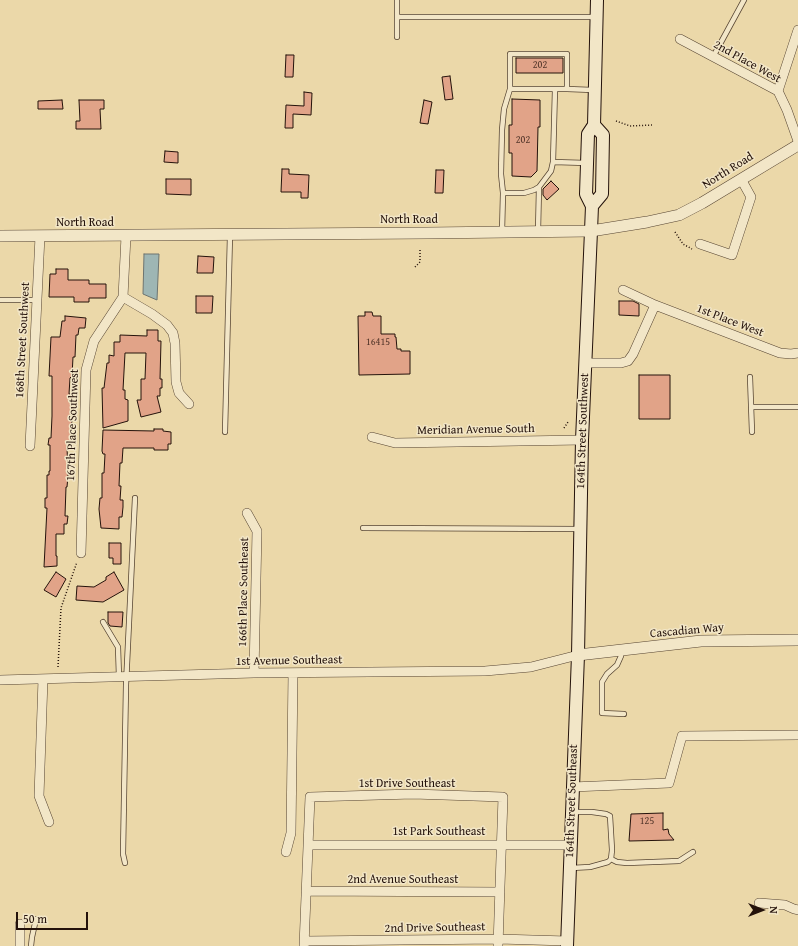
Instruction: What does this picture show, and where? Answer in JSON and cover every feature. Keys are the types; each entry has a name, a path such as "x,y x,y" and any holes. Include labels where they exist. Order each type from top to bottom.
{"main road":[{"name":"164th Street Southwest","path":"578,656 582,440 592,206 586,194 588,134 594,125 597,0"},
{"name":"164th Street Southwest","path":"592,206 602,194 603,135 594,125"},
{"name":"164th Street Southeast","path":"567,944 578,656"}],"street":[{"path":"778,91 798,30"},
{"name":"2nd Place West","path":"680,39 778,91 787,110 798,141"},
{"name":"North Road","path":"0,236 591,231 647,222 679,214 702,203 798,145"},
{"path":"697,247 732,255 751,197 741,179"},
{"name":"168th Street Southwest","path":"30,446 40,236"},
{"path":"126,236 123,297 152,314 167,325 173,334 175,343 176,382 179,393 189,404"},
{"name":"1st Place West","path":"623,290 655,305 780,353 798,353"},
{"name":"167th Place Southwest","path":"81,553 86,370 94,341 123,297"},
{"path":"585,363 628,361 633,354 655,305"},
{"name":"Meridian Avenue South","path":"372,437 395,443 582,440"},
{"name":"166th Place Southeast","path":"247,513 257,532 254,673"},
{"name":"Cascadian Way","path":"578,656 701,641 798,640"},
{"name":"1st Avenue Southeast","path":"0,680 254,673 485,671 531,667 578,656"},
{"path":"286,852 291,833 293,673"},
{"path":"43,679 39,796 49,822"},
{"path":"572,787 669,783 682,736 798,735"},
{"name":"1st Drive Southeast","path":"308,845 310,797 413,794 503,797 502,844"},
{"path":"499,943 502,844"},
{"path":"304,944 308,845"},
{"name":"1st Park Southeast","path":"308,845 570,845"},
{"name":"2nd Avenue Southeast","path":"306,891 500,892"},
{"path":"759,903 785,905 794,910 798,910"},
{"path":"20,924 20,946"},
{"name":"2nd Drive Southeast","path":"304,944 567,944"}],"lane":[{"path":"397,0 397,37"},
{"path":"713,57 744,0"},
{"path":"397,17 597,17"},
{"path":"502,232 502,130 504,109 510,89 510,54 567,54 567,89"},
{"path":"510,89 595,90"},
{"path":"503,193 524,193 534,190 539,187 551,171 554,162 555,89"},
{"path":"554,162 587,163"},
{"path":"538,232 539,187"},
{"path":"225,432 230,235"},
{"path":"0,300 37,300"},
{"path":"750,377 752,432"},
{"path":"751,407 798,406"},
{"path":"123,677 135,498"},
{"path":"363,528 580,529"},
{"path":"103,622 118,647 123,677 126,685 123,804 123,854 125,863"},
{"path":"620,650 621,656 617,665 607,674 602,682 602,713 624,714"},
{"path":"571,812 592,812 610,816 611,859"},
{"path":"611,859 618,862 627,863 679,861 693,852"},
{"path":"569,868 590,867 608,862 611,859"},
{"path":"31,946 36,919"}],"path":[{"path":"616,121 630,126 652,125"},
{"path":"676,232 683,244 697,247"},
{"path":"415,267 420,262 420,250"},
{"path":"564,428 568,422"},
{"path":"58,667 60,608 81,553"}],"water":[{"path":"144,254 159,254 157,300 143,294"}],"building":[{"path":"286,55 294,55 293,77 285,77"},
{"path":"516,58 563,58 563,73 516,73"},
{"path":"450,76 453,99 445,100 442,77"},
{"path":"304,92 312,93 311,115 293,114 293,128 285,128 286,105 304,106"},
{"path":"512,99 540,100 537,171 531,177 512,176 512,153 509,153 509,125 512,125"},
{"path":"62,100 63,109 38,109 38,101"},
{"path":"79,100 104,100 104,109 100,109 101,129 76,129 76,121 80,121"},
{"path":"424,100 432,102 428,124 420,123"},
{"path":"165,151 178,152 178,163 164,162"},
{"path":"282,169 289,169 289,174 309,175 308,198 301,198 301,192 281,192"},
{"path":"436,170 444,170 443,193 435,193"},
{"path":"166,179 191,179 191,195 166,194"},
{"path":"551,181 559,189 547,200 543,195 543,189"},
{"path":"198,256 214,257 213,273 197,273"},
{"path":"56,269 68,269 68,280 89,280 89,284 106,284 106,298 89,298 89,302 74,302 74,297 49,297 50,274 56,274"},
{"path":"196,296 213,296 212,313 196,313"},
{"path":"619,301 633,301 639,304 639,316 619,315"},
{"path":"365,312 372,312 373,316 381,316 381,334 395,334 397,349 401,349 401,351 410,351 410,374 359,375 358,316 365,316"},
{"path":"65,316 86,318 85,328 79,328 78,335 76,335 75,357 73,357 72,376 70,378 69,394 71,394 72,415 71,446 67,446 68,476 65,516 68,516 67,524 64,524 64,534 56,534 57,566 44,567 47,508 45,508 45,498 47,498 47,475 49,475 50,471 50,445 48,445 49,438 51,438 52,416 52,376 49,376 51,337 60,337 62,321 65,321"},
{"path":"147,330 158,330 158,341 161,341 160,379 162,379 162,388 160,388 160,396 157,396 161,412 141,417 137,400 141,400 141,379 145,379 146,353 125,353 123,390 125,390 125,399 128,400 128,421 103,428 102,388 104,388 109,355 114,356 114,342 120,342 120,335 147,336"},
{"path":"639,375 670,375 670,419 639,419"},
{"path":"154,429 163,429 163,431 171,432 171,444 168,444 168,450 154,450 154,448 123,448 122,463 120,463 119,486 121,486 120,500 123,500 123,507 122,517 119,517 119,529 101,528 99,509 100,498 102,498 102,473 104,473 105,454 103,454 102,451 103,430 154,431"},
{"path":"109,543 121,543 121,564 113,564 113,558 109,558"},
{"path":"56,572 66,579 56,597 44,590"},
{"path":"114,572 124,590 103,602 76,600 77,586 94,587 106,580 106,577"},
{"path":"108,612 123,612 122,627 110,626 108,623"},
{"path":"663,813 663,830 668,829 669,834 674,840 629,841 631,814"}]}
